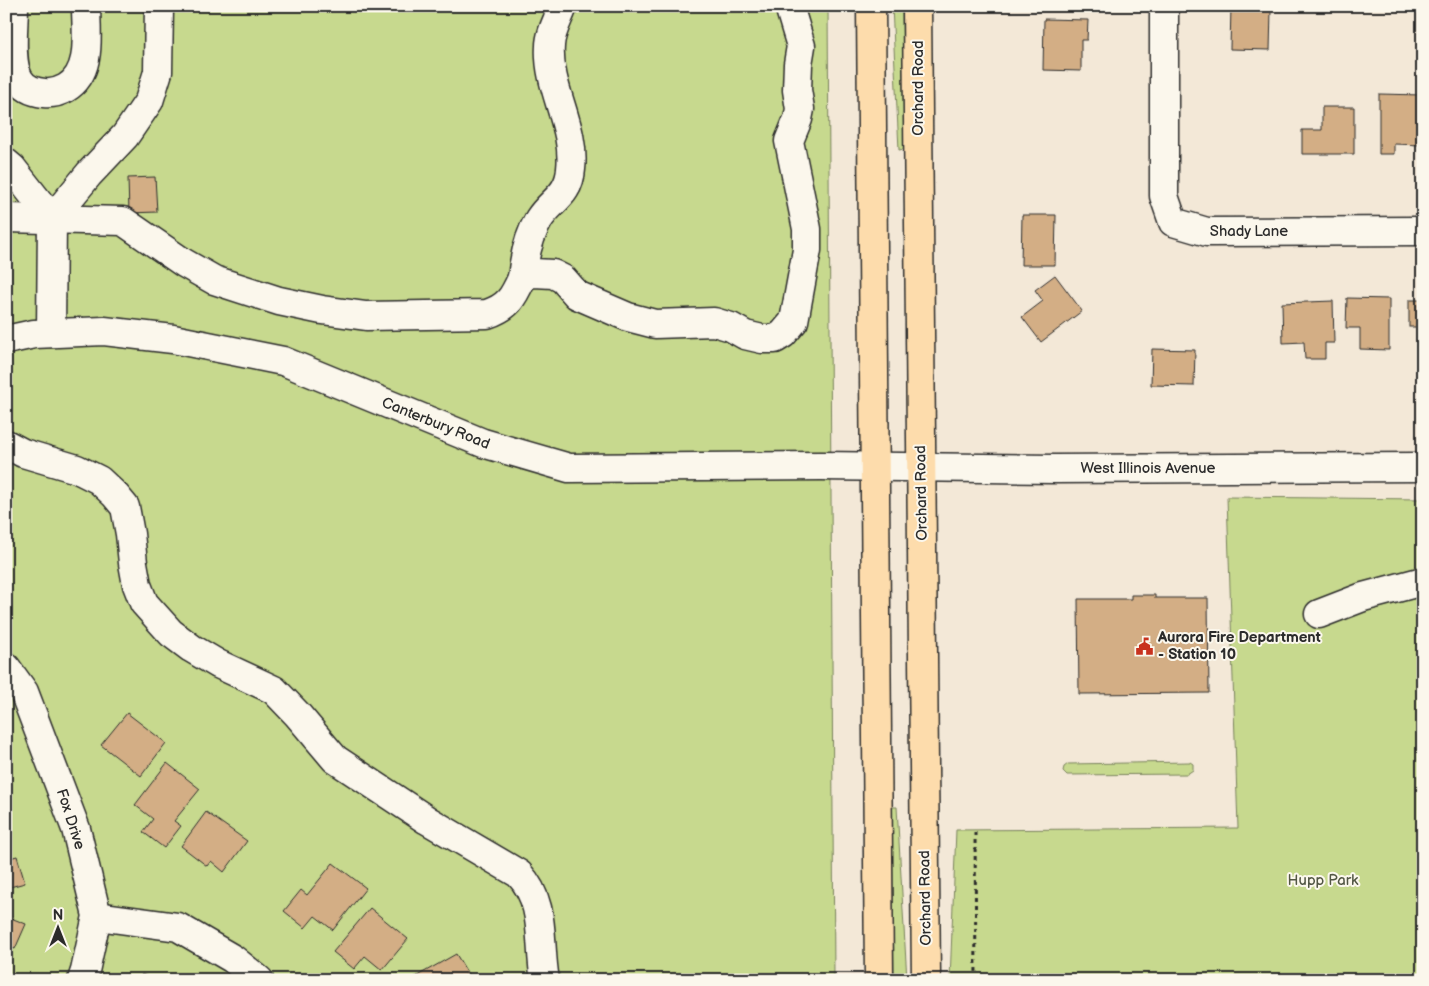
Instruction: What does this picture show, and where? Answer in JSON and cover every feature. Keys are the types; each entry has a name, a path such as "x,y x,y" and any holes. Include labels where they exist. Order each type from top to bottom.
{"main road":[{"path":"871,6 879,980"},
{"name":"Orchard Road","path":"917,6 926,980"}],"street":[{"path":"14,6 13,64 19,79 29,90 45,94 58,93 74,83 84,66 86,54 86,6"},
{"path":"52,219 89,174 125,136 149,101 158,72 159,6"},
{"path":"6,218 123,220 184,263 214,280 279,301 322,310 366,316 487,314 504,307 517,290 522,278 524,262 534,230 540,218 568,185 572,152 569,132 550,62 550,43 563,6"},
{"path":"522,278 534,273 552,274 563,279 577,295 628,317 655,324 714,322 731,327 745,335 762,339 775,339 790,328 794,321 807,250 807,229 789,142 800,109 797,90 801,46 789,6"},
{"name":"Shady Lane","path":"1164,6 1164,196 1173,222 1206,232 1423,231"},
{"path":"6,163 52,219 51,333"},
{"name":"Canterbury Road","path":"6,340 34,334 112,332 173,340 283,361 483,443 569,468 874,466"},
{"path":"6,444 23,453 77,469 99,480 125,507 137,585 144,603 171,633 191,648 218,664 274,690 335,759 427,820 518,874 528,885 539,912 544,980"},
{"name":"West Illinois Avenue","path":"874,466 1054,469 1423,468"},
{"path":"1319,614 1363,597 1423,581"},
{"name":"Fox Drive","path":"6,667 15,698 76,829 97,916 82,980"},
{"path":"97,916 178,927 233,959 259,980"}],"path":[{"path":"975,832 976,980"}],"green space":[{"path":"6,6 828,6 834,980 6,980"},
{"path":"892,6 902,6 904,149 899,150"},
{"name":"Hupp Park","path":"1227,497 1423,499 1423,980 950,980 956,830 1238,828"},
{"path":"1190,762 1193,764 1193,770 1187,774 1067,775 1063,771 1064,767 1068,764"},
{"path":"892,807 897,807 907,980 894,980"}],"building":[{"path":"1231,6 1264,6 1264,10 1271,10 1270,50 1230,49"},
{"path":"1044,19 1088,20 1087,40 1081,40 1081,71 1043,70"},
{"path":"1379,94 1422,95 1421,145 1394,144 1394,154 1379,154"},
{"path":"1322,107 1354,107 1354,154 1302,154 1302,130 1322,130"},
{"path":"155,177 157,212 129,213 128,178"},
{"path":"1022,215 1056,215 1055,265 1021,265"},
{"path":"1055,275 1082,311 1041,342 1022,317 1043,301 1035,290"},
{"path":"1347,298 1389,299 1389,350 1360,349 1360,328 1346,328"},
{"path":"1409,300 1423,300 1423,327 1409,327"},
{"path":"1333,301 1334,343 1325,343 1325,359 1305,359 1304,342 1283,343 1282,303"},
{"path":"1152,349 1195,350 1194,386 1151,385"},
{"name":"Aurora Fire Department - Station 10","path":"1131,595 1155,595 1155,598 1208,598 1209,693 1079,694 1078,599 1131,599"},
{"path":"127,713 166,743 141,776 101,745"},
{"path":"167,763 200,789 174,821 181,826 164,848 143,832 153,819 135,805"},
{"path":"206,812 247,841 224,872 211,861 207,866 181,846"},
{"path":"17,856 25,883 6,888 6,859"},
{"path":"333,863 366,888 333,930 315,916 305,928 284,911 301,890 307,895"},
{"path":"370,908 408,939 382,970 365,956 354,969 333,952"},
{"path":"6,916 26,924 15,949 6,945"},
{"path":"456,954 468,974 458,980 410,980"},
{"path":"142,974 155,980 139,980"}],"place":[{"name":"Aurora Fire Department - Station 10","path":"1144,646"}]}
